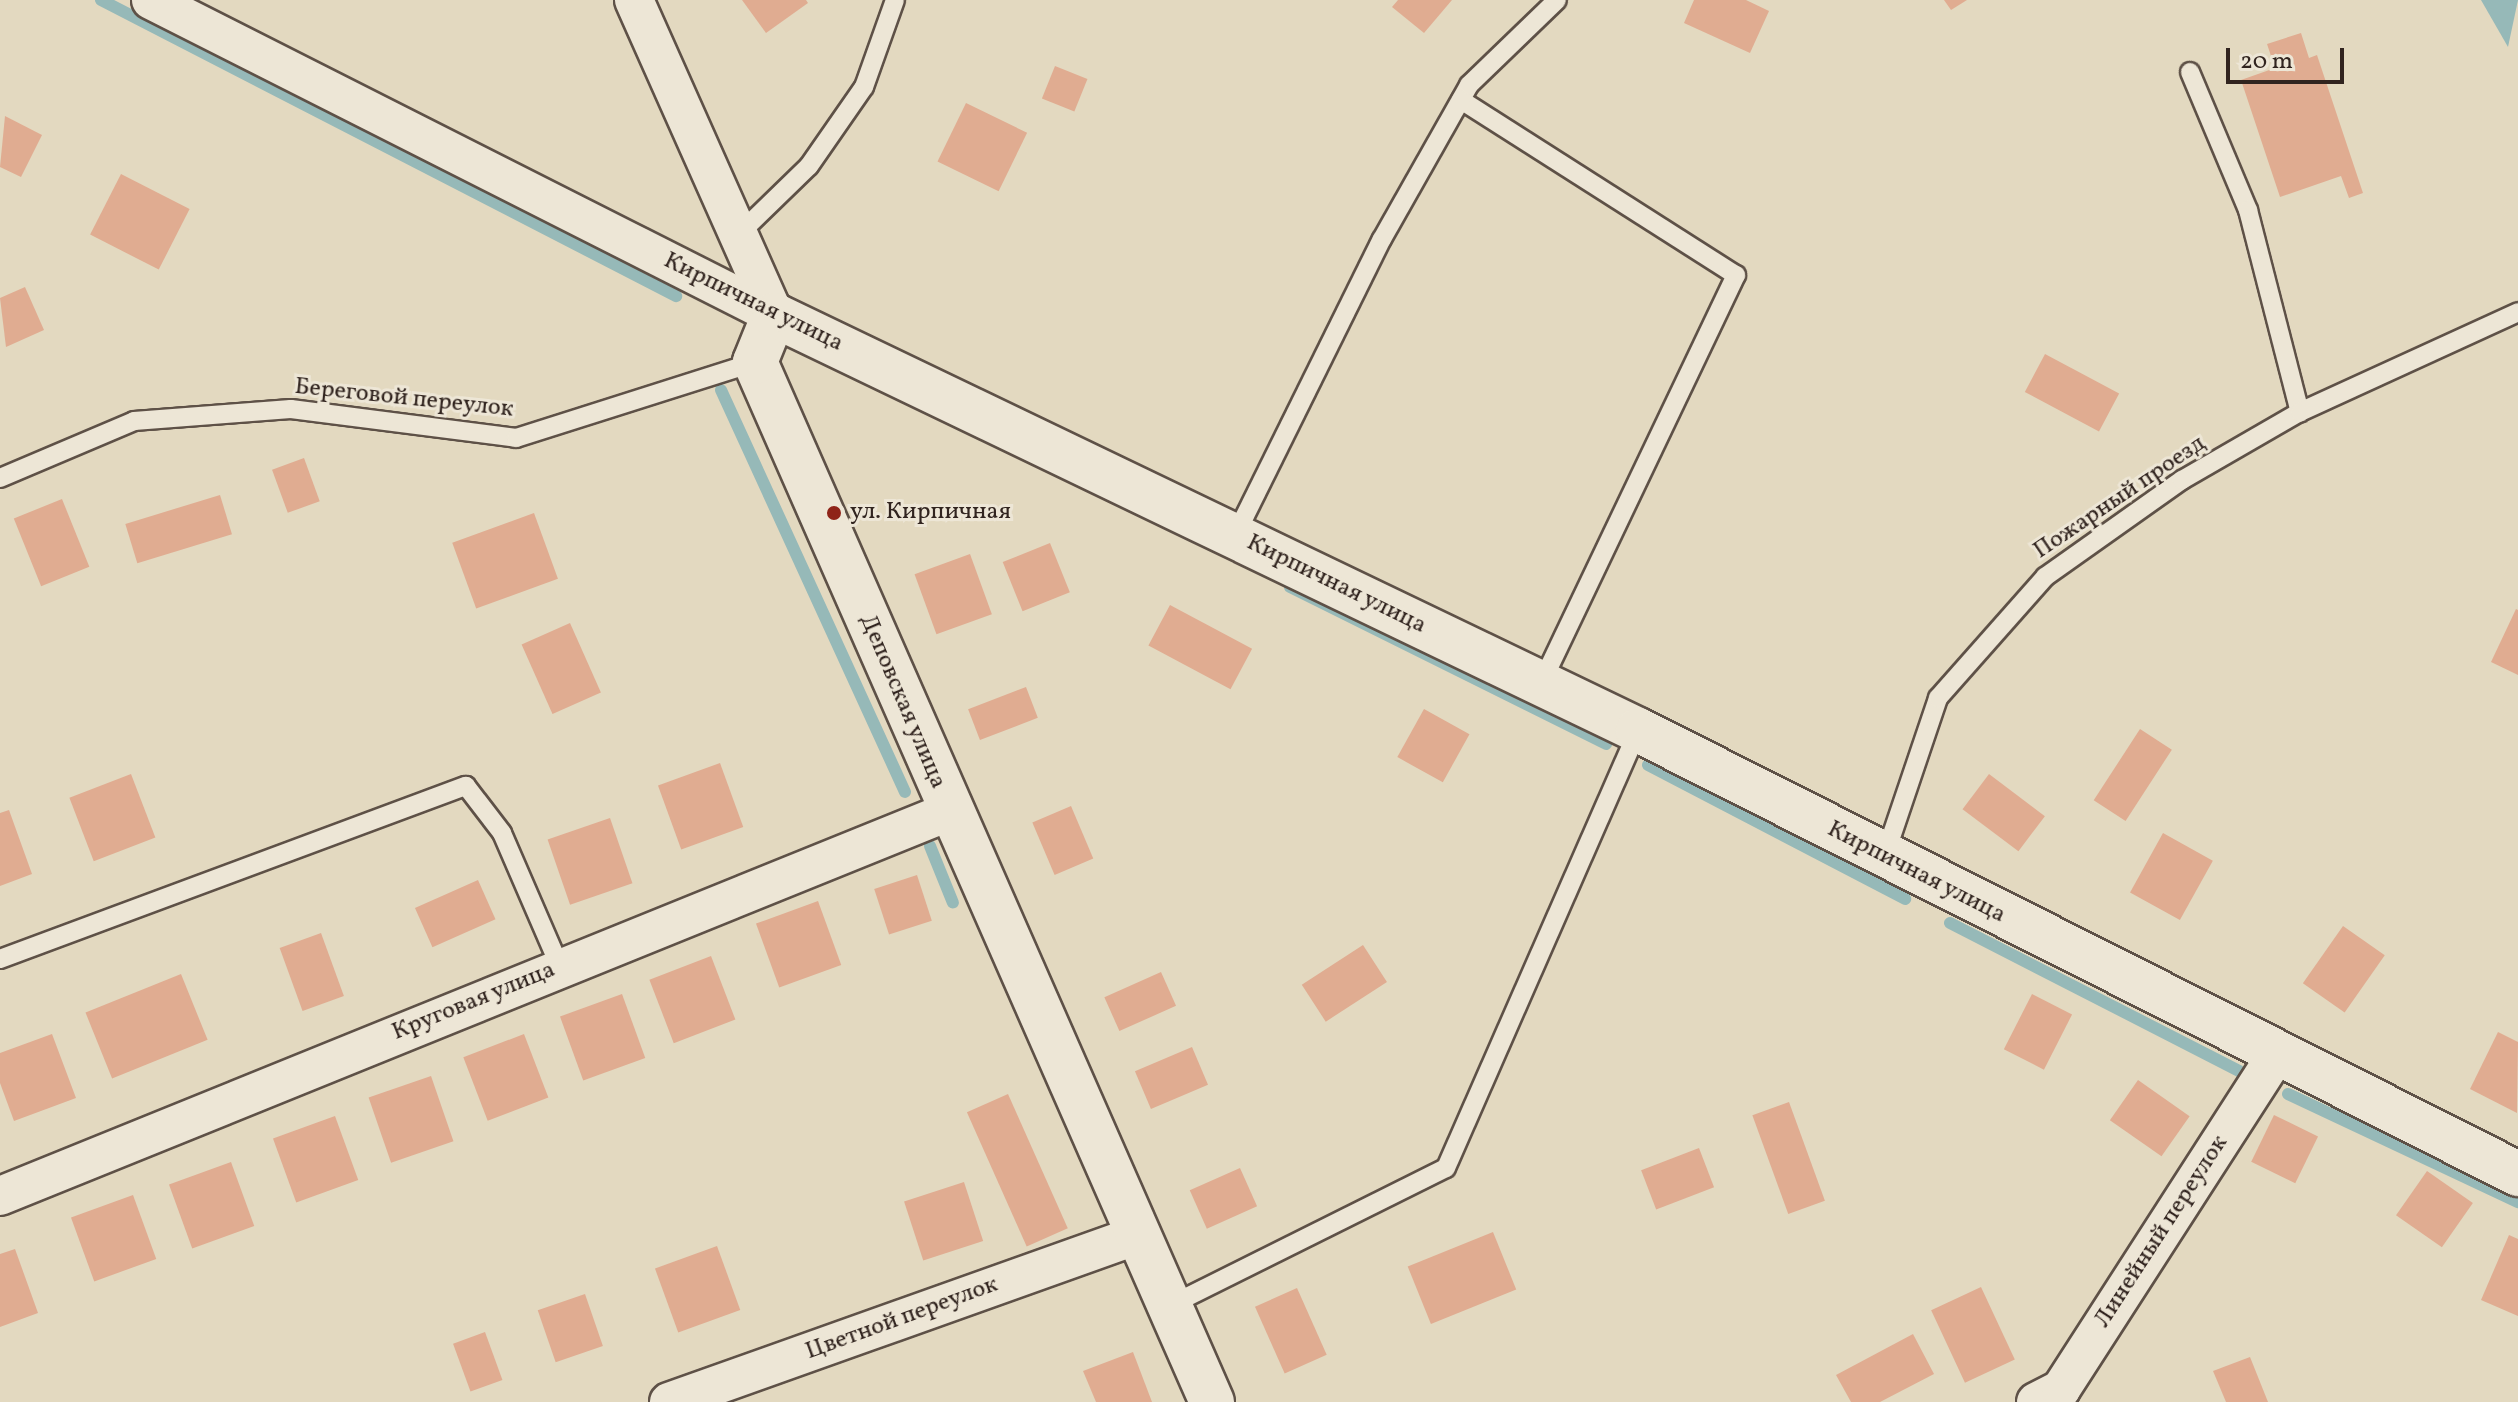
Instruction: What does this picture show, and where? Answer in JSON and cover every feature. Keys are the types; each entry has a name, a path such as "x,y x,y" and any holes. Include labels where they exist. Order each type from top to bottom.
{"street":[{"name":"Кирпичная улица","path":"151,0 774,315 1638,730 1884,857 2518,1174"},
{"path":"634,0 774,315 755,362"},
{"name":"Деповская улица","path":"755,362 1135,1236 1212,1402"},
{"name":"Круговая улица","path":"0,1196 950,811"},
{"name":"Линейный переулок","path":"2036,1402 2061,1389 2278,1052"},
{"name":"Цветной переулок","path":"669,1402 1135,1236"}],"lane":[{"path":"738,235 809,166 864,87 895,0"},
{"path":"1235,536 1346,309 1461,100 1557,0"},
{"path":"2190,72 2248,210 2300,412"},
{"path":"1461,100 1736,275 1541,683"},
{"name":"Пожарный проезд","path":"1884,857 1938,698 2045,577 2182,480 2300,412 2518,312"},
{"name":"Береговой переулок","path":"0,478 134,421 291,409 516,438 755,362"},
{"path":"1169,1306 1446,1168 1638,730"},
{"path":"0,959 466,786 502,833 560,967"}],"water":[{"path":"2481,0 2518,0 2508,47"}],"building":[{"path":"742,0 806,0 808,3 766,33"},
{"path":"1398,0 1452,0 1424,33 1392,7"},
{"path":"1694,0 1746,0 1769,11 1750,53 1684,23"},
{"path":"1944,0 1967,0 1951,10"},
{"path":"2301,33 2309,58 2317,55 2363,193 2349,198 2341,176 2280,197 2241,80 2275,68 2267,44"},
{"path":"1055,66 1087,79 1074,112 1042,98"},
{"path":"966,103 1027,133 999,191 938,161"},
{"path":"5,116 42,135 21,177 0,167"},
{"path":"121,174 190,209 159,270 90,235"},
{"path":"25,287 44,330 6,347 0,298"},
{"path":"2045,354 2119,393 2099,431 2025,392"},
{"path":"304,458 320,501 288,513 272,470"},
{"path":"220,495 232,534 137,563 125,524"},
{"path":"62,499 89,567 41,586 14,518"},
{"path":"534,513 558,579 476,609 452,543"},
{"path":"1050,543 1070,592 1023,611 1003,562"},
{"path":"970,554 992,614 936,634 915,574"},
{"path":"1170,605 1252,649 1231,689 1148,646"},
{"path":"2518,610 2518,675 2491,662"},
{"path":"570,623 601,692 552,714 522,645"},
{"path":"1026,687 1038,718 980,740 968,709"},
{"path":"1424,709 1469,734 1443,782 1397,757"},
{"path":"2140,729 2172,750 2126,821 2094,800"},
{"path":"720,763 743,827 681,849 658,786"},
{"path":"131,774 155,837 94,861 69,798"},
{"path":"1989,774 2045,816 2018,851 1963,809"},
{"path":"1071,806 1093,858 1055,875 1032,822"},
{"path":"9,810 32,874 0,886 0,813"},
{"path":"610,818 632,883 570,905 548,839"},
{"path":"2163,833 2213,861 2180,920 2130,892"},
{"path":"917,875 932,921 889,935 874,889"},
{"path":"478,880 495,919 432,947 415,908"},
{"path":"818,901 841,965 779,987 756,924"},
{"path":"2343,926 2385,955 2345,1013 2303,983"},
{"path":"321,933 344,996 303,1011 280,948"},
{"path":"1363,945 1387,982 1326,1022 1302,985"},
{"path":"711,956 735,1019 674,1043 649,980"},
{"path":"1161,972 1176,1006 1119,1031 1104,997"},
{"path":"181,974 208,1040 112,1078 86,1013"},
{"path":"622,994 645,1058 583,1080 560,1017"},
{"path":"2032,994 2072,1014 2044,1070 2004,1049"},
{"path":"2498,1032 2518,1042 2517,1113 2470,1089"},
{"path":"52,1034 76,1098 14,1121 0,1083 0,1053"},
{"path":"524,1034 548,1097 488,1121 463,1057"},
{"path":"1192,1047 1208,1085 1151,1109 1135,1071"},
{"path":"431,1076 453,1141 391,1163 369,1097"},
{"path":"2138,1080 2190,1116 2162,1156 2110,1120"},
{"path":"1008,1094 1068,1228 1027,1247 967,1112"},
{"path":"1789,1102 1825,1201 1788,1214 1752,1115"},
{"path":"2274,1115 2318,1136 2295,1183 2251,1162"},
{"path":"335,1116 358,1180 296,1202 273,1139"},
{"path":"1699,1148 1714,1187 1656,1209 1641,1170"},
{"path":"231,1162 254,1226 192,1248 169,1185"},
{"path":"1240,1168 1257,1206 1207,1229 1190,1190"},
{"path":"2427,1171 2473,1203 2442,1247 2396,1215"},
{"path":"964,1182 983,1241 923,1260 904,1201"},
{"path":"133,1195 156,1259 94,1281 71,1218"},
{"path":"1493,1232 1516,1289 1431,1324 1408,1266"},
{"path":"2509,1235 2518,1239 2518,1316 2481,1300"},
{"path":"717,1246 740,1310 678,1332 655,1269"},
{"path":"15,1249 38,1313 0,1327 0,1254"},
{"path":"1981,1287 2015,1360 1965,1383 1931,1310"},
{"path":"1297,1288 1327,1355 1285,1373 1255,1307"},
{"path":"585,1294 603,1346 556,1362 538,1310"},
{"path":"485,1332 502,1380 470,1392 453,1344"},
{"path":"1913,1334 1934,1374 1880,1402 1851,1402 1836,1375"},
{"path":"1133,1352 1152,1402 1096,1402 1083,1371"},
{"path":"2250,1357 2268,1402 2226,1402 2213,1371"}],"waterway":[{"path":"101,0 676,296"},
{"path":"721,390 905,792"},
{"path":"1290,587 1606,744"},
{"path":"1648,765 1905,899"},
{"path":"930,846 953,903"},
{"path":"1950,923 2239,1071"},
{"path":"2288,1094 2518,1202"}],"place":[{"name":"ул. Кирпичная","path":"834,513"}]}
